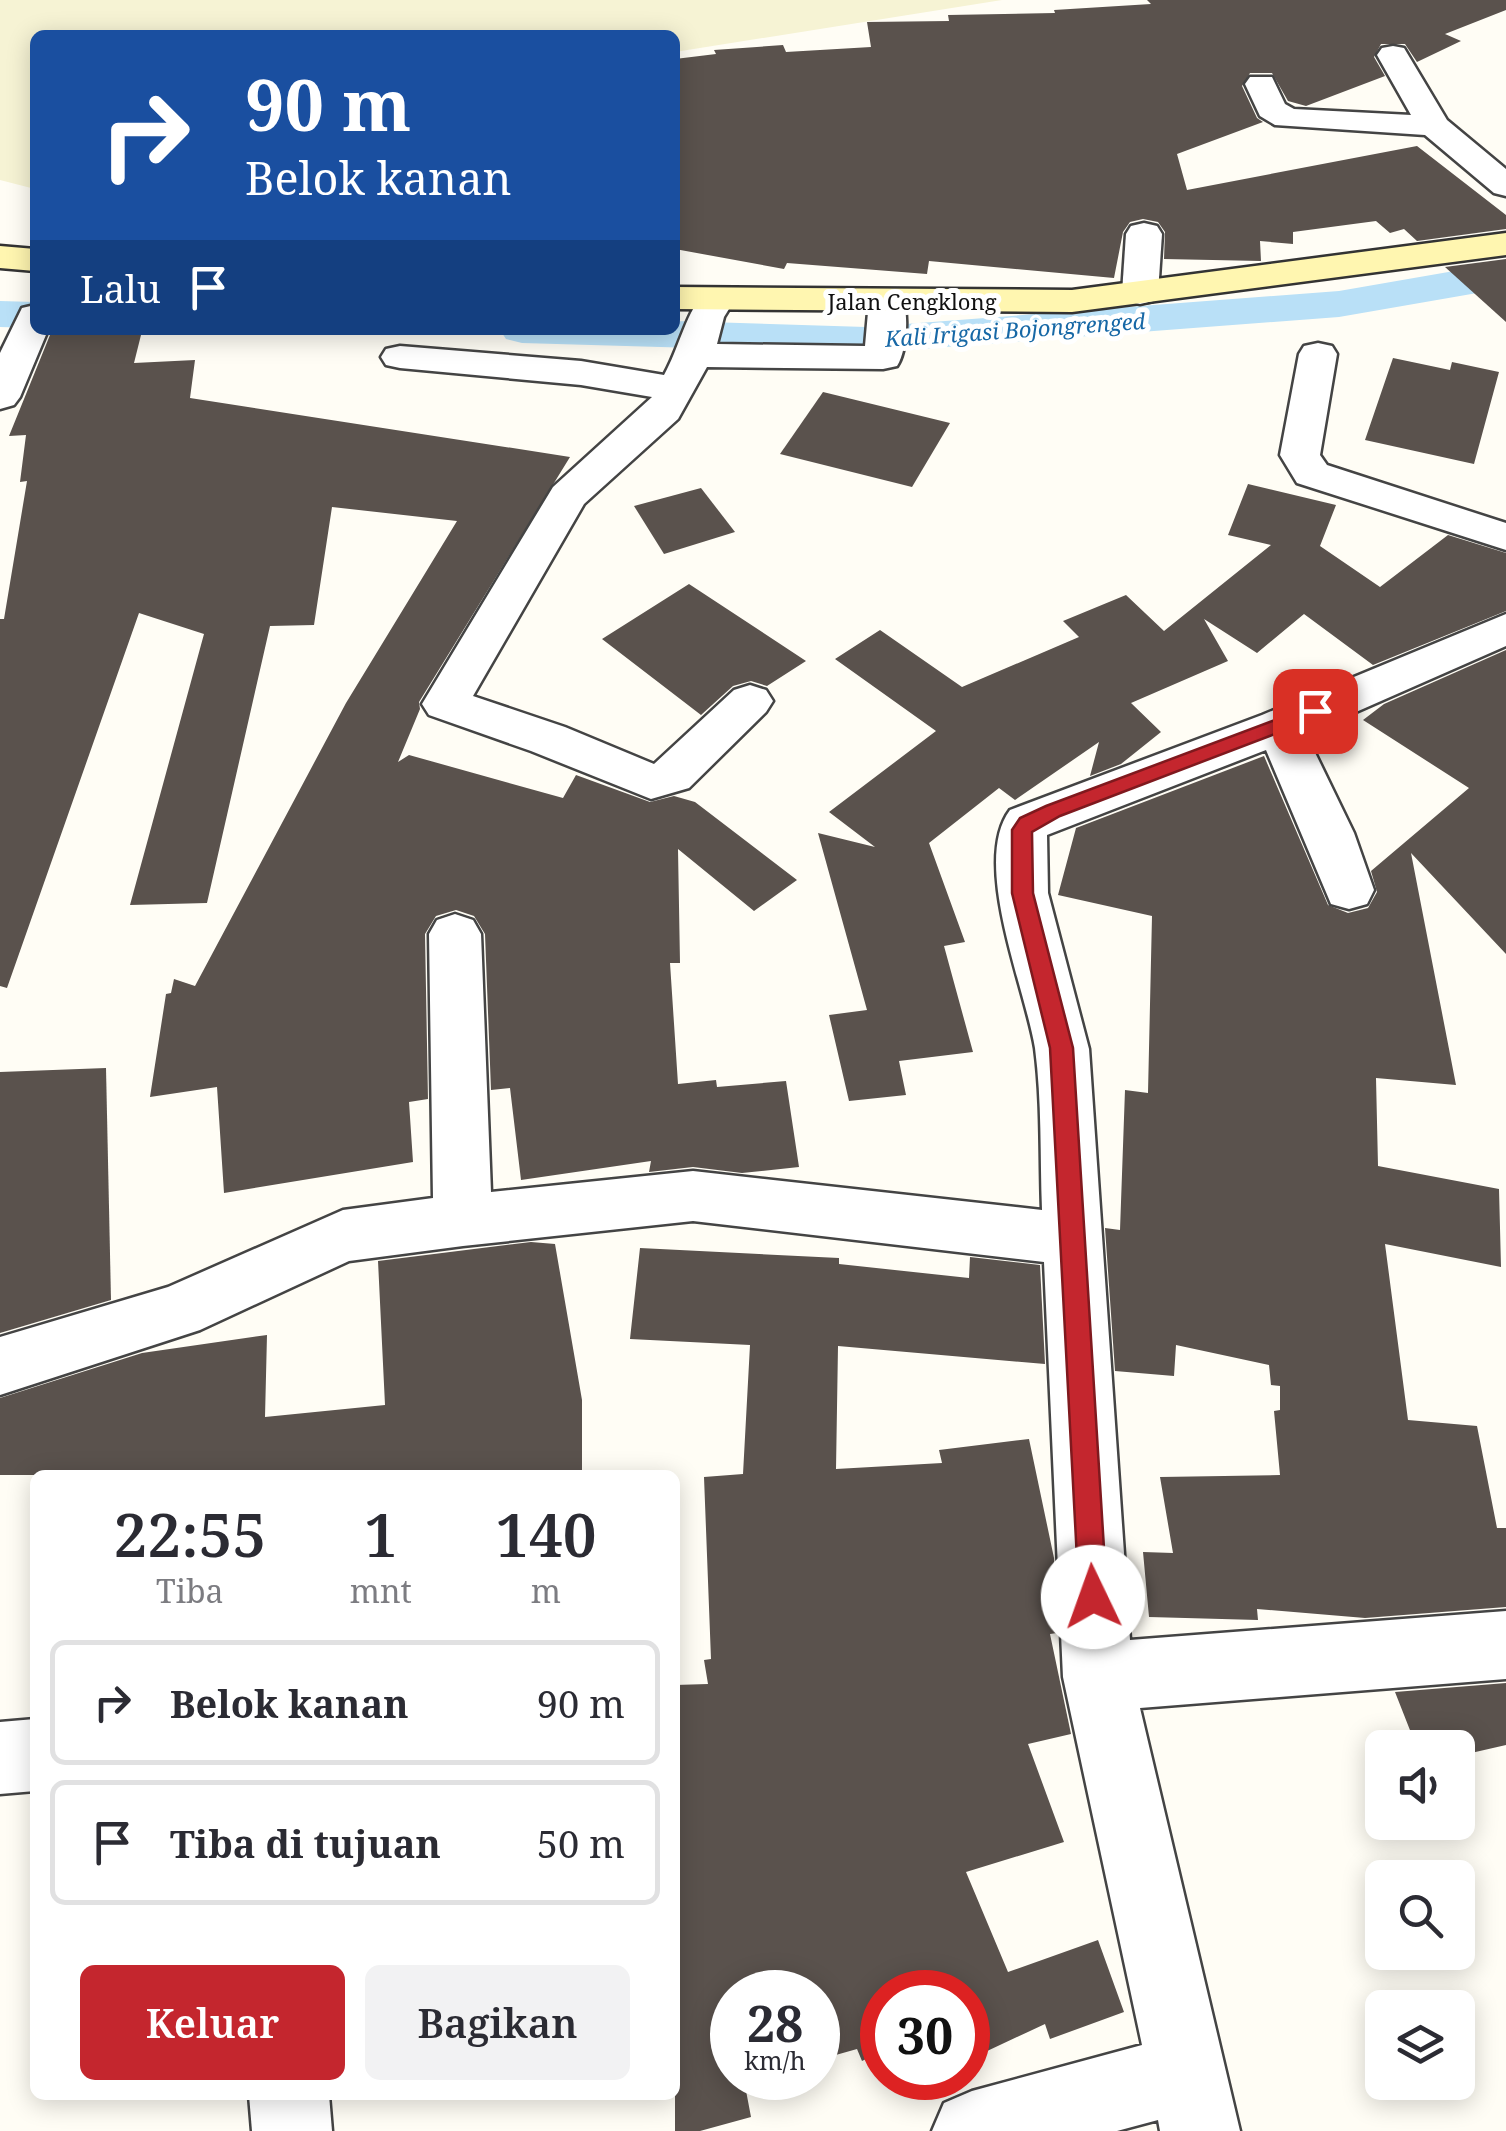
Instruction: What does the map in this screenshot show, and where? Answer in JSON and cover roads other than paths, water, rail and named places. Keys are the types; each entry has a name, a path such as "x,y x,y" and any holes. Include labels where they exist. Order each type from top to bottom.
{"main road":[{"name":"Jalan Cengklong","path":"693,335 886,310 1072,301 1506,244"},
{"path":"0,258 30,260"}],"street":[{"path":"1393,55 1434,126 1506,186"},
{"path":"1261,84 1271,109 1287,118 1434,126"},
{"path":"1140,293 1144,234"},
{"path":"400,357 581,373 693,335 884,358 886,310"},
{"path":"0,397 30,325"},
{"path":"693,335 664,411 568,496 445,704 548,739 651,782 672,776 750,701"},
{"path":"1318,354 1300,454 1312,474 1506,537"},
{"path":"972,2131 1192,2102 1098,1677 1062,1048 1023,893 1022,830 1027,823 1053,811 1279,726 1506,630"},
{"path":"1279,726 1329,832 1349,890"},
{"path":"455,934 462,1220"},
{"path":"0,1366 178,1310 343,1236 462,1220 693,1196 1072,1239"},
{"path":"1098,1677 1506,1645"},
{"path":"0,1758 30,1755"},
{"path":"290,2100 292,2131"}],"waterway":[{"name":"Kali Irigasi Bojongrenged","path":"680,335 866,340 1339,304 1506,275"},
{"name":"Kali Irigasi Bojongrenged","path":"0,314 30,315"}]}
